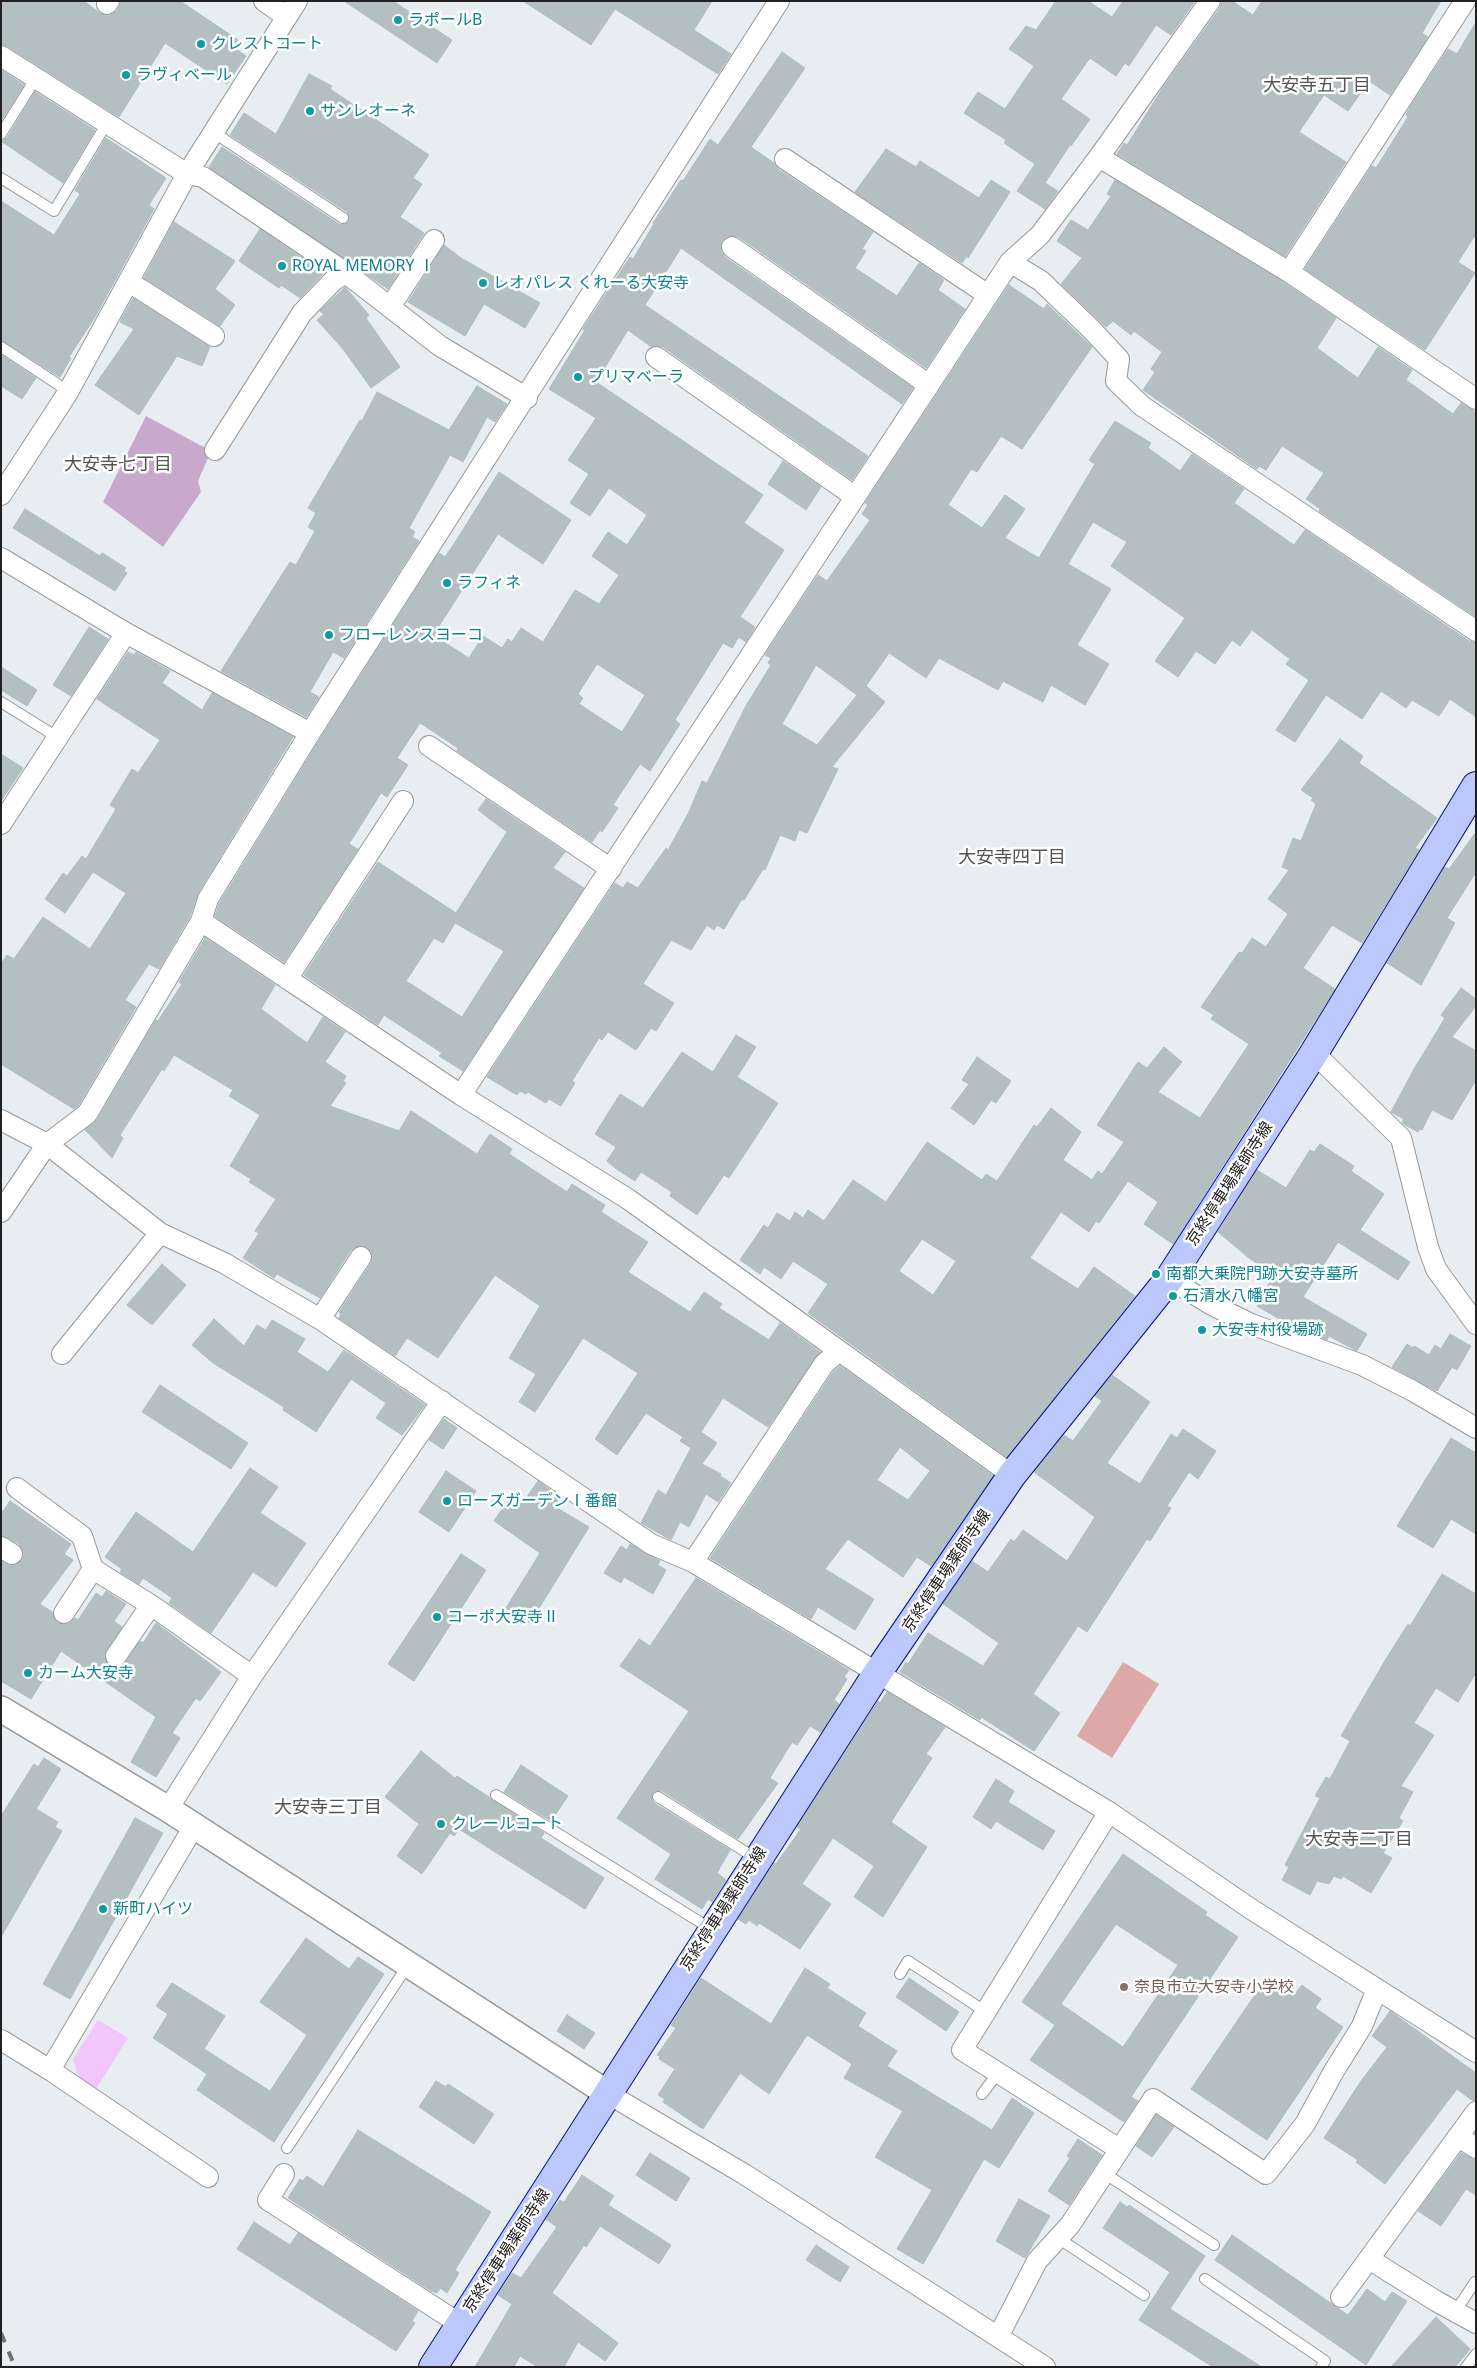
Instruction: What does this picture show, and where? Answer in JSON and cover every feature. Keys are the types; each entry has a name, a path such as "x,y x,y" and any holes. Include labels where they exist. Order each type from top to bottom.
{"main road":[{"name":"京終停車場薬師寺線","path":"432,2367 711,1929 878,1672 1012,1475 1169,1279 1314,1053 1476,786"}],"street":[{"path":"1,496 67,394 187,174 292,9 264,1"},
{"path":"1,1212 47,1144 87,1114 201,921 208,899 310,733 527,398 779,1"},
{"path":"461,1095 1010,262 1040,235 1099,157 1210,1"},
{"path":"1289,272 1465,1"},
{"path":"1,56 187,174 202,177 346,273 440,346 527,398"},
{"path":"1099,157 1289,272 1476,399"},
{"path":"785,159 988,295"},
{"path":"390,307 434,240"},
{"path":"732,247 929,386"},
{"path":"1010,262 1040,281 1092,330 1119,359 1116,381 1142,406 1476,631"},
{"path":"215,450 302,313 334,280 346,273"},
{"path":"129,282 214,336"},
{"path":"656,357 854,496"},
{"path":"1,558 126,633 310,733"},
{"path":"1,824 126,633"},
{"path":"429,746 611,869"},
{"path":"288,978 404,801"},
{"path":"201,921 461,1095 628,1200 1012,1475"},
{"path":"1314,1053 1401,1138 1428,1247 1436,1269 1476,1324"},
{"path":"1,1120 47,1144 160,1233 224,1263 320,1319 651,1544 693,1562 1109,1812 1251,1910 1476,2052"},
{"path":"62,1354 160,1233"},
{"path":"320,1319 360,1257"},
{"path":"1169,1279 1212,1305 1251,1324 1362,1365 1413,1391 1476,1428"},
{"path":"693,1562 824,1364 839,1352"},
{"path":"168,1809 252,1676 442,1402"},
{"path":"17,1488 82,1536 93,1569 151,1605 252,1676"},
{"path":"64,1612 93,1569"},
{"path":"116,1656 151,1605"},
{"path":"1,1709 168,1809 607,2093 744,2174 1045,2367"},
{"path":"1109,1812 962,2050 1119,2149"},
{"path":"50,2070 194,1826"},
{"path":"998,2337 1037,2261 1070,2225 1154,2099 1266,2174 1305,2124 1334,2071 1362,2026 1377,1989"},
{"path":"1,2040 50,2070 208,2176"},
{"path":"1341,2298 1369,2259 1397,2230 1476,2112"},
{"path":"1459,2137 1476,2148"},
{"path":"284,2174 268,2200 460,2324"},
{"path":"1369,2259 1476,2323"}],"lane":[{"path":"1,134 36,78"},
{"path":"1,178 54,210 106,123"},
{"path":"214,132 343,218"},
{"path":"1,347 59,384 67,394"},
{"path":"1,702 49,732 55,743"},
{"path":"496,1795 711,1929"},
{"path":"658,1797 757,1859"},
{"path":"900,1974 908,1961 986,2012"},
{"path":"287,2148 408,1964"},
{"path":"982,2094 998,2073"},
{"path":"1104,2173 1214,2245"},
{"path":"1058,2238 1144,2295"},
{"path":"1205,2279 1326,2361 1322,2367"},
{"path":"1455,2312 1475,2282"},
{"path":"1466,2367 1476,2354"}],"shaded area":[{"path":"146,416 211,451 198,481 201,492 163,547 103,502"},
{"path":"1123,1662 1159,1684 1112,1758 1077,1736"},
{"path":"98,2020 128,2038 96,2089 78,2076 73,2059"}],"building":[{"path":"1,1 84,1 101,14 107,16 117,11 121,1 180,1 238,40 233,47 246,56 227,84 165,43 119,117 1,44"},
{"name":"ラポールB","path":"344,1 393,1 452,40 437,63"},
{"path":"523,1 712,1 694,30 731,54 718,74 615,9 591,45"},
{"path":"1056,1 1088,1 1112,17 1123,1 1195,1 1171,35 1156,25 1129,66 1125,63 1116,76 1090,58 1061,99 1090,119 1045,183 1058,191 1045,209 1017,191 1035,164 1004,143 1006,140 964,113 978,92 1005,109 1034,66 1009,49 1026,26 1036,30"},
{"path":"1222,1 1232,1 1253,15 1262,1 1441,1 1422,33 1428,37 1390,95 1369,81 1348,111 1324,95 1299,132 1346,162 1285,256 1117,154 1124,143 1127,145 1164,86 1220,8"},
{"path":"1476,22 1476,234 1458,262 1475,273 1425,350 1305,269 1372,166 1376,168 1408,117 1406,115 1410,107 1448,49 1457,54"},
{"path":"782,52 805,68 751,147 774,163 778,169 873,232 862,249 866,251 855,268 897,296 919,263 944,280 938,290 965,309 926,368 739,237 727,236 722,241 721,252 725,257 913,388 902,404 681,248 645,305 868,456 852,480 663,347 650,346 628,330 596,382 763,495 744,523 784,550 740,617 755,627 746,642 739,637 732,648 723,643 675,720 680,724 650,771 640,764 613,805 618,808 602,832 600,830 592,842 457,751 458,748 420,723 397,758 408,765 387,797 381,793 349,844 358,849 284,962 215,916 219,904 320,739 439,553 445,557 499,472 571,520 543,564 498,534 434,636 469,658 483,636 502,648 508,639 512,642 521,628 543,642 575,590 599,604 619,575 592,556 608,532 627,545 647,515 609,488 590,516 570,503 589,474 568,460 596,418 549,389 585,330 583,329 630,257 633,259 653,223 681,180 683,181 710,139 718,145","holes":["597,664 645,695 622,732 579,704 583,698 578,694"]},
{"path":"1,70 24,85 1,121"},
{"path":"309,74 332,86 330,89 429,155 413,178 422,184 400,217 424,233 388,289 209,167 222,147 339,224 343,225 348,222 350,218 347,212 230,135 244,113 276,134"},
{"path":"35,92 95,130 63,183 1,141 7,138"},
{"path":"106,138 166,178 149,205 154,209 95,317 69,357 71,358 60,377 1,340 1,201 54,235 80,194 75,190"},
{"path":"886,149 916,167 920,161 979,198 991,180 1010,192 968,258 967,256 962,263 855,192"},
{"path":"1115,180 1283,282 1336,318 1317,348 1358,378 1378,347 1412,370 1406,380 1453,414 1461,403 1476,412 1476,617 1319,511 1320,509 1306,499 1324,473 1282,446 1266,470 1259,466 1257,469 1143,390 1155,372 1151,369 1162,352 1134,331 1131,335 1113,321 1106,327 1061,284 1082,258 1057,241 1071,220 1088,230 1111,196 1107,194"},
{"path":"174,222 235,261 215,289 235,305 220,326 144,278"},
{"name":"ROYAL MEMORY Ⅰ","path":"260,229 324,273 300,298 281,285 279,288 239,261"},
{"path":"444,245 461,258 540,303 525,328 484,304 465,336 408,302"},
{"path":"1009,285 1044,309 1047,304 1092,347 1022,449 1001,436 977,472 971,469 948,505 982,528 1005,495 1025,509 1005,538 1039,558 1095,464 1089,460 1115,421 1151,443 1148,448 1180,471 1192,454 1244,489 1234,503 1294,545 1305,530 1469,641 1476,643 1476,717 1450,699 1439,716 1412,700 1406,708 1381,691 1362,719 1326,695 1295,742 1276,730 1309,680 1286,664 1290,659 1252,630 1240,646 1232,640 1215,664 1196,651 1178,677 1155,661 1185,618 1111,566 1127,542 1093,522 1068,564 1111,589 1077,645 1109,664 1085,705 1051,685 1043,702 1003,681 998,690 939,658 926,678 889,653 866,686 885,702 832,767 838,769 807,833 799,830 795,841 780,835 765,870 763,869 744,900 742,899 724,929 717,925 714,930 707,925 691,950 671,940 643,984 674,1003 656,1031 651,1028 636,1050 608,1032 602,1040 599,1038 572,1081 575,1083 561,1106 549,1099 546,1103 528,1092 526,1094 520,1091 517,1095 487,1077 615,883 623,888 627,882 638,888 666,848 668,850 689,812 702,781 707,783 747,704 771,665 768,663 771,658 765,655 818,575 827,581 870,520 862,514 868,505 865,503","holes":["816,665 857,695 817,745 782,724"]},
{"path":"345,287 369,315 366,318 400,367 371,388 343,349 317,320 324,314 320,311"},
{"path":"133,298 210,347 202,366 177,356 139,415 95,385 134,329 120,322"},
{"path":"1,355 36,378 22,399 1,386"},
{"path":"477,386 507,404 495,422 487,417 463,462 450,455 409,528 415,532 412,537 419,541 344,658 333,652 310,692 319,697 306,717 221,671 290,562 296,565 315,531 308,527 316,513 308,508 360,420 362,421 377,392 449,430"},
{"path":"783,461 821,487 806,510 768,484"},
{"path":"25,509 100,556 102,553 126,568 124,571 127,573 115,591 13,528"},
{"path":"89,627 108,639 71,696 53,685"},
{"path":"128,652 134,655 136,652 170,671 162,683 202,710 212,693 293,737 198,893 190,916 159,969 149,964 125,1000 136,1007 78,1106 74,1109 1,1064 1,964 7,955 14,959 43,917 90,949 126,893 93,872 65,913 45,899 63,873 67,876 82,856 86,859 116,809 110,805 132,769 138,773 160,740 97,699"},
{"path":"1,667 37,690 27,706 1,690"},
{"path":"1340,739 1363,756 1359,763 1437,818 1415,848 1419,850 1362,943 1332,925 1303,968 1335,989 1173,1244 1144,1224 1158,1202 1128,1181 1099,1223 1096,1221 1089,1232 1061,1212 1030,1258 1078,1289 1094,1267 1135,1296 1007,1457 808,1313 828,1284 793,1261 781,1279 764,1267 760,1274 740,1260 764,1225 768,1228 777,1213 790,1221 795,1212 803,1218 808,1210 824,1221 853,1180 886,1202 927,1142 982,1180 986,1174 997,1181 1034,1125 1037,1127 1051,1108 1081,1132 1063,1160 1092,1180 1098,1171 1102,1174 1124,1142 1097,1125 1138,1062 1147,1068 1164,1047 1182,1062 1158,1092 1200,1118 1249,1044 1211,1019 1214,1015 1201,1007 1239,952 1242,953 1252,938 1266,947 1288,914 1268,899 1289,870 1282,867 1293,838 1301,841 1316,804 1311,800 1313,798 1301,790","holes":["922,1239 956,1261 933,1295 899,1271"]},
{"path":"1,754 23,768 1,801"},
{"path":"486,799 565,852 553,868 584,888 463,1071 439,1056 442,1053 384,1015 378,1025 304,975 378,862 456,913 507,832 478,810","holes":["455,923 504,951 462,1017 406,981 434,938 443,943"]},
{"path":"1476,832 1476,872 1447,918 1455,923 1421,985 1387,963 1445,867 1449,869"},
{"path":"205,938 275,985 261,1009 307,1043 323,1017 345,1032 325,1062 346,1076 343,1081 346,1083 330,1106 399,1131 411,1111 477,1154 490,1134 512,1149 509,1154 567,1192 572,1184 605,1205 601,1212 648,1242 628,1272 690,1312 704,1292 722,1304 719,1308 769,1340 780,1323 820,1352 768,1427 723,1398 701,1432 717,1443 702,1464 721,1474 720,1476 731,1483 718,1502 706,1494 689,1527 680,1522 671,1540 641,1523 658,1490 666,1495 691,1448 680,1441 683,1437 646,1413 617,1455 595,1439 638,1373 583,1338 535,1412 519,1402 536,1374 509,1358 540,1306 495,1275 438,1358 407,1338 395,1356 339,1318 341,1314 339,1312 371,1263 372,1252 367,1247 361,1245 351,1250 320,1298 277,1274 274,1278 243,1258 259,1233 255,1231 276,1199 249,1182 251,1179 230,1166 260,1115 229,1096 233,1090 174,1055 164,1071 162,1069 120,1135 123,1138 112,1158 85,1130 97,1120 156,1020 158,1021 182,984 179,982"},
{"path":"1461,988 1476,999 1476,1006 1452,1037 1476,1051 1476,1080 1452,1120 1432,1110 1422,1130 1420,1129 1418,1132 1402,1123 1404,1119 1391,1112 1445,1018 1441,1015"},
{"path":"736,1035 756,1047 737,1077 778,1103 729,1178 724,1175 697,1215 670,1196 672,1192 641,1172 635,1181 615,1168 607,1161 616,1147 595,1134 620,1094 643,1108 682,1052 713,1072"},
{"path":"977,1057 1011,1081 996,1103 991,1100 974,1125 951,1108 969,1084 962,1080"},
{"path":"1320,1144 1354,1166 1351,1171 1384,1194 1360,1230 1410,1262 1398,1280 1338,1242 1303,1297 1367,1334 1357,1351 1329,1336 1327,1340 1295,1328 1257,1306 1274,1274 1249,1258 1218,1232 1257,1170 1286,1188 1310,1150 1314,1152"},
{"path":"162,1264 186,1285 152,1325 127,1305"},
{"path":"214,1319 244,1346 257,1325 266,1330 272,1320 305,1339 297,1352 328,1372 344,1350 425,1405 402,1435 376,1418 386,1403 351,1379 316,1432 283,1410 284,1407 213,1363 192,1345"},
{"path":"1450,1334 1471,1346 1457,1370 1452,1367 1437,1391 1392,1367 1407,1344 1429,1355 1435,1345 1441,1349"},
{"path":"840,1366 993,1476 931,1566 917,1557 903,1577 848,1539 825,1569 874,1599 855,1630 818,1607 811,1619 710,1558 833,1372","holes":["900,1447 930,1471 908,1500 877,1480"]},
{"path":"1112,1375 1150,1402 1107,1463 1140,1484 1171,1434 1177,1438 1183,1429 1216,1451 1198,1479 1189,1472 1167,1506 1171,1508 1150,1541 1147,1539 1087,1632 1078,1626 1033,1694 1060,1713 1034,1751 981,1717 980,1720 900,1672 906,1662 908,1664 928,1633 983,1666 999,1643 943,1604 972,1561 988,1572 1011,1539 1014,1542 1023,1530 1067,1561 1095,1517 1034,1472 1064,1435 1073,1441 1102,1401 1095,1396"},
{"path":"160,1385 248,1443 231,1469 142,1412"},
{"path":"444,1419 457,1428 443,1449 429,1440"},
{"path":"1451,1438 1476,1453 1476,1534 1451,1519 1433,1548 1397,1526"},
{"path":"250,1468 278,1487 260,1513 306,1543 276,1587 253,1572 211,1633 169,1603 172,1598 143,1578 139,1584 120,1572 122,1569 105,1557 136,1512 193,1552"},
{"name":"ローズガーデンⅠ番館","path":"446,1471 476,1491 449,1532 419,1512"},
{"path":"538,1481 563,1499 557,1508 589,1527 530,1623 506,1608 540,1553 494,1521 513,1493 524,1501"},
{"path":"10,1501 71,1544 64,1554 73,1560 40,1604 52,1612 57,1623 69,1624 75,1618 78,1620 96,1593 102,1597 106,1591 126,1604 114,1621 122,1627 104,1655 109,1665 116,1668 125,1663 140,1641 143,1643 156,1623 221,1672 200,1701 196,1698 172,1733 180,1738 156,1777 131,1762 156,1717 61,1651 31,1699 1,1681 1,1561 11,1566 17,1565 22,1560 24,1554 19,1544 1,1535 1,1514"},
{"path":"630,1544 660,1561 658,1565 666,1570 653,1594 624,1577 621,1583 604,1573 621,1546 627,1550"},
{"name":"コーポ大安寺Ⅱ","path":"461,1554 486,1570 414,1681 388,1664"},
{"path":"1442,1574 1476,1594 1476,1673 1458,1702 1436,1688 1414,1723 1434,1735 1401,1786 1413,1792 1399,1818 1403,1821 1383,1853 1392,1858 1371,1893 1343,1876 1341,1879 1334,1876 1329,1884 1317,1881 1310,1895 1282,1880 1289,1867 1285,1865 1320,1798 1315,1796 1326,1777 1330,1779 1350,1741 1341,1736 1386,1659 1408,1624 1410,1626"},
{"path":"696,1578 849,1670 844,1677 847,1679 834,1700 839,1704 821,1733 810,1726 797,1745 792,1742 770,1778 778,1783 738,1839 662,1791 655,1791 652,1794 654,1803 730,1850 717,1873 726,1880 712,1902 708,1899 702,1909 655,1879 671,1854 617,1818 689,1711 620,1666 639,1639 650,1646"},
{"path":"887,1692 945,1727 926,1754 932,1758 891,1822 927,1847 883,1917 854,1897 874,1866 833,1838 802,1884 831,1904 800,1949 759,1923 757,1926 749,1920 746,1924 738,1919 774,1863 776,1864 801,1829 797,1827 878,1701 880,1703"},
{"path":"421,1751 455,1778 457,1776 544,1833 541,1838 604,1878 585,1909 459,1829 454,1836 450,1833 422,1874 397,1856 419,1824 385,1797"},
{"path":"44,1758 61,1769 36,1809 58,1822 55,1827 62,1831 1,1937 1,1816 34,1764 38,1767"},
{"path":"521,1765 568,1796 551,1821 504,1792"},
{"path":"996,1779 1014,1791 1008,1802 1055,1831 1043,1850 996,1821 991,1829 973,1817"},
{"name":"新町ハイツ","path":"135,1818 163,1833 70,1999 43,1984"},
{"path":"1123,1854 1207,1912 1205,1915 1238,1937 1131,2097 1138,2101 1124,2122 1030,2060 1055,2025 1022,2002","holes":["1116,1924 1178,1965 1123,2047 1061,2004"]},
{"path":"306,1938 349,1969 358,1957 384,1974 274,2142 197,2090 207,2074 153,2038 168,2014 156,2006 172,1983 225,2016 204,2049 270,2091 307,2035 260,2002"},
{"path":"805,1968 830,1984 827,1988 866,2013 858,2026 897,2051 887,2066 992,2130 1012,2098 1034,2113 999,2168 984,2159 923,2264 897,2249 932,2190 875,2157 903,2111 844,2078 852,2064 807,2035 769,2094 740,2073 703,2129 663,2102 665,2099 658,2095 675,2069 659,2059 660,2056 657,2055 676,2028 671,2025 701,1978 771,2024"},
{"path":"1267,1977 1294,1995 1302,1985 1321,1999 1315,2008 1343,2027 1267,2140 1191,2089"},
{"path":"909,1978 959,2012 946,2031 896,1997"},
{"path":"1390,2011 1476,2073 1476,2100 1473,2101 1457,2089 1385,2184 1356,2162 1358,2160 1324,2138 1361,2081 1387,2047 1372,2036"},
{"path":"567,2015 595,2033 584,2049 557,2031"},
{"path":"436,2081 446,2087 448,2084 494,2114 474,2144 419,2107"},
{"path":"1156,2115 1174,2127 1152,2157 1136,2146"},
{"path":"358,2130 491,2212 455,2270 459,2273 447,2293 440,2288 437,2293 431,2291 288,2198 300,2179 303,2181 307,2176 323,2187"},
{"path":"1078,2139 1102,2155 1069,2205 1048,2191 1070,2158 1067,2156"},
{"path":"650,2153 690,2178 676,2201 636,2175"},
{"path":"1461,2153 1476,2160 1476,2195 1466,2189 1441,2226 1418,2211"},
{"path":"582,2175 614,2196 608,2205 671,2245 659,2264 600,2226 586,2247 584,2245 552,2293 618,2343 605,2361 578,2342 564,2367 538,2367 520,2356 514,2367 475,2367 512,2304 498,2295 512,2273 521,2278 557,2227 546,2219 560,2200 564,2202"},
{"path":"1019,2199 1050,2216 1025,2258 996,2241"},
{"path":"1120,2202 1127,2207 1129,2205 1205,2256 1170,2309 1262,2367 1213,2367 1139,2320 1170,2272 1103,2228"},
{"path":"254,2222 290,2245 298,2233 418,2311 412,2321 415,2323 396,2351 237,2249"},
{"path":"1232,2235 1348,2315 1367,2289 1385,2302 1392,2292 1407,2301 1366,2365 1215,2260"},
{"path":"816,2245 849,2267 840,2282 806,2260"},
{"path":"1436,2317 1470,2349 1455,2367 1391,2367"}],"railway":[{"path":"1,2333 15,2367"}],"place":[{"name":"ラポールB","path":"398,20"},
{"name":"クレストコート","path":"201,44"},
{"name":"ラヴィベール","path":"126,75"},
{"name":"サンレオーネ","path":"310,111"},
{"name":"ROYAL MEMORY Ⅰ","path":"282,266"},
{"name":"レオパレス くれーる大安寺","path":"483,283"},
{"name":"プリマベーラ","path":"578,377"},
{"name":"ラフィネ","path":"447,583"},
{"name":"フローレンスヨーコ","path":"329,635"},
{"name":"南都大乗院門跡大安寺墓所","path":"1156,1274"},
{"name":"石清水八幡宮","path":"1173,1296"},
{"name":"大安寺村役場跡","path":"1202,1330"},
{"name":"ローズガーデンⅠ番館","path":"447,1501"},
{"name":"コーポ大安寺Ⅱ","path":"437,1617"},
{"name":"カーム大安寺","path":"28,1673"},
{"name":"クレールコート","path":"441,1824"},
{"name":"新町ハイツ","path":"103,1909"},
{"name":"奈良市立大安寺小学校","path":"1124,1987"}],"district":[{"name":"大安寺五丁目","path":"1317,86"},
{"name":"大安寺七丁目","path":"118,465"},
{"name":"大安寺四丁目","path":"1012,858"},
{"name":"大安寺三丁目","path":"328,1808"},
{"name":"大安寺二丁目","path":"1359,1840"}]}
